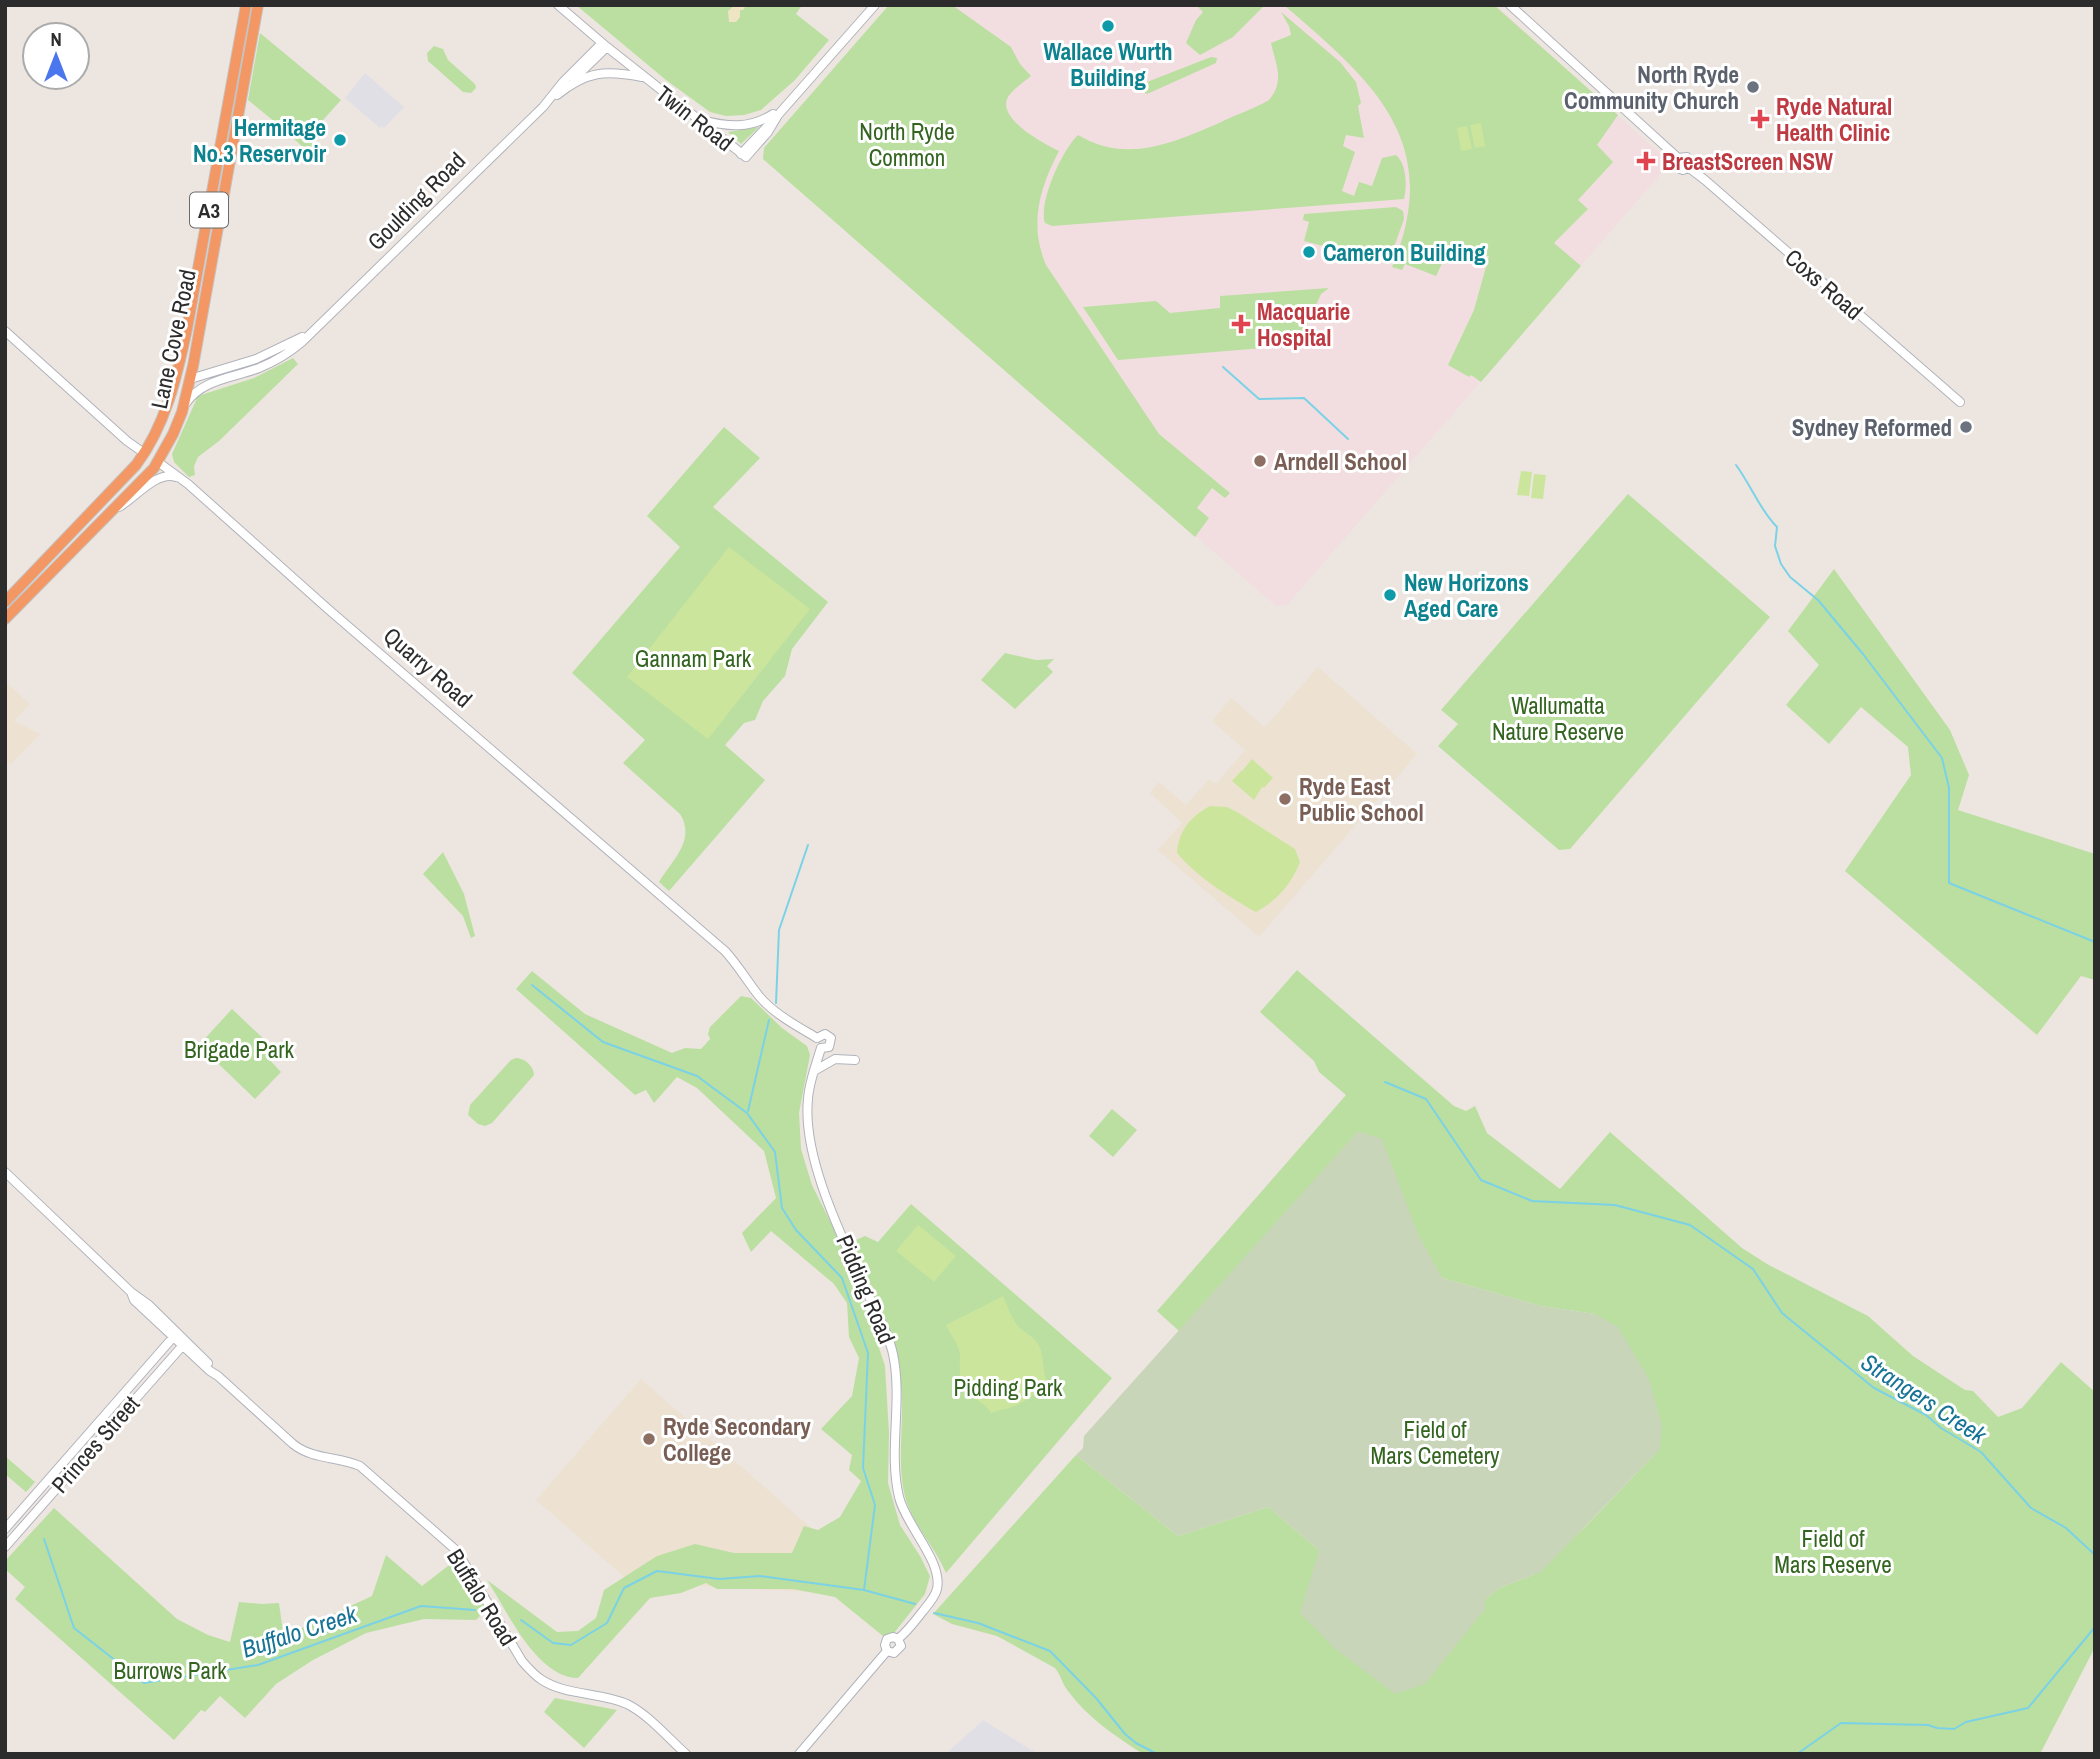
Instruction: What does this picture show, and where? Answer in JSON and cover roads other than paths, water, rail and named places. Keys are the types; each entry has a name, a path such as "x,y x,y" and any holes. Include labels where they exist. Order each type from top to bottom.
{"highway":[{"name":"Lane Cove Road","path":"5,602 118,486 144,453 165,412 176,379 187,329 246,5"},
{"name":"Lane Cove Road","path":"5,619 150,474 173,434 184,407 190,380 258,5"},
{"path":"165,412 182,386 190,380"},
{"name":"Quarry Road","path":"144,453 158,461"}],"street":[{"name":"Twin Road","path":"558,5 743,155 785,107"},
{"path":"697,119 738,126 761,121 785,107 874,5"},
{"name":"Coxs Road","path":"1510,5 1678,158 1682,156 1688,159 1688,167 1959,402"},
{"name":"Goulding Road","path":"190,380 238,370 285,354 320,326 542,107 563,82 604,45"},
{"path":"568,87 604,45"},
{"name":"Goulding Road","path":"542,107 583,77 603,72"},
{"name":"Twin Road","path":"603,72 645,78"},
{"name":"Quarry Road","path":"5,331 144,453"},
{"name":"Goulding Road","path":"184,407 191,396 201,388 238,370"},
{"name":"Quarry Road","path":"158,461 188,484 328,609 725,951 772,1009 817,1038"},
{"path":"111,512 165,475 188,484"},
{"path":"825,1034 831,1038 829,1047 821,1048 817,1044 817,1038 825,1034"},
{"name":"Pidding Road","path":"799,1754 887,1651 892,1653 899,1650 901,1646 898,1639 934,1595 937,1576 930,1557 909,1525 899,1496 893,1354 818,1171 808,1110 808,1093 821,1048"},
{"path":"814,1071 835,1059 855,1060"},
{"name":"Buffalo Road","path":"5,1172 131,1292 134,1300 213,1368 218,1376 301,1450 310,1455 348,1461 360,1466 457,1550 522,1661 533,1673 556,1686 615,1699 630,1706 686,1754"},
{"name":"Princes Street","path":"5,1529 175,1335"},
{"name":"Princes Street","path":"5,1547 184,1344"},
{"path":"50,1478 59,1485"}],"waterway":[{"path":"1223,367 1259,399 1304,398 1348,439"},
{"path":"1736,465 1765,513 1777,527 1775,546 1781,564 1790,577 1818,600 1942,758 1949,788 1949,883 2095,942"},
{"path":"776,1003 779,930 808,845"},
{"path":"532,985 603,1042 697,1076 747,1113 775,1152 782,1208 796,1230 842,1278 868,1353 863,1468 875,1505 864,1590"},
{"path":"748,1111 769,1020"},
{"name":"Strangers Creek","path":"1385,1082 1426,1099 1481,1180 1532,1201 1615,1205 1690,1225 1753,1269 1782,1313 1874,1388 1926,1415 1941,1428 1981,1452 2031,1508 2066,1528 2095,1555"},
{"name":"Buffalo Creek","path":"44,1539 74,1628 144,1683 258,1665 421,1606 475,1610"},
{"name":"Buffalo Creek","path":"521,1620 553,1643 571,1645 607,1623 624,1588 657,1571 719,1579 760,1576 864,1590 915,1604"},
{"name":"Buffalo Creek","path":"934,1613 978,1623 1050,1651 1096,1698 1125,1734 1157,1754"},
{"name":"Buffalo Creek","path":"1797,1754 1841,1723 1928,1725 1954,1729 1966,1722 2028,1708 2095,1627"}],"place":[{"name":"Wallace Wurth Building","path":"1108,26"},
{"name":"North Ryde Community Church","path":"1753,87"},
{"name":"Ryde Natural Health Clinic","path":"1760,119"},
{"name":"Hermitage No.3 Reservoir","path":"340,140"},
{"name":"BreastScreen NSW","path":"1646,161"},
{"name":"Cameron Building","path":"1309,252"},
{"name":"Macquarie Hospital","path":"1241,324"},
{"name":"Sydney Reformed","path":"1966,427"},
{"name":"Arndell School","path":"1260,461"},
{"name":"New Horizons Aged Care","path":"1390,595"},
{"name":"Ryde East Public School","path":"1285,799"},
{"name":"Ryde Secondary College","path":"649,1439"}],"park label":[{"name":"North Ryde Common","path":"907,144"},
{"name":"Gannam Park","path":"693,658"},
{"name":"Wallumatta Nature Reserve","path":"1558,718"},
{"name":"Brigade Park","path":"239,1049"},
{"name":"Pidding Park","path":"1008,1387"},
{"name":"Field of Mars Cemetery","path":"1435,1442"},
{"name":"Field of Mars Reserve","path":"1833,1551"},
{"name":"Burrows Park","path":"170,1670"}]}
